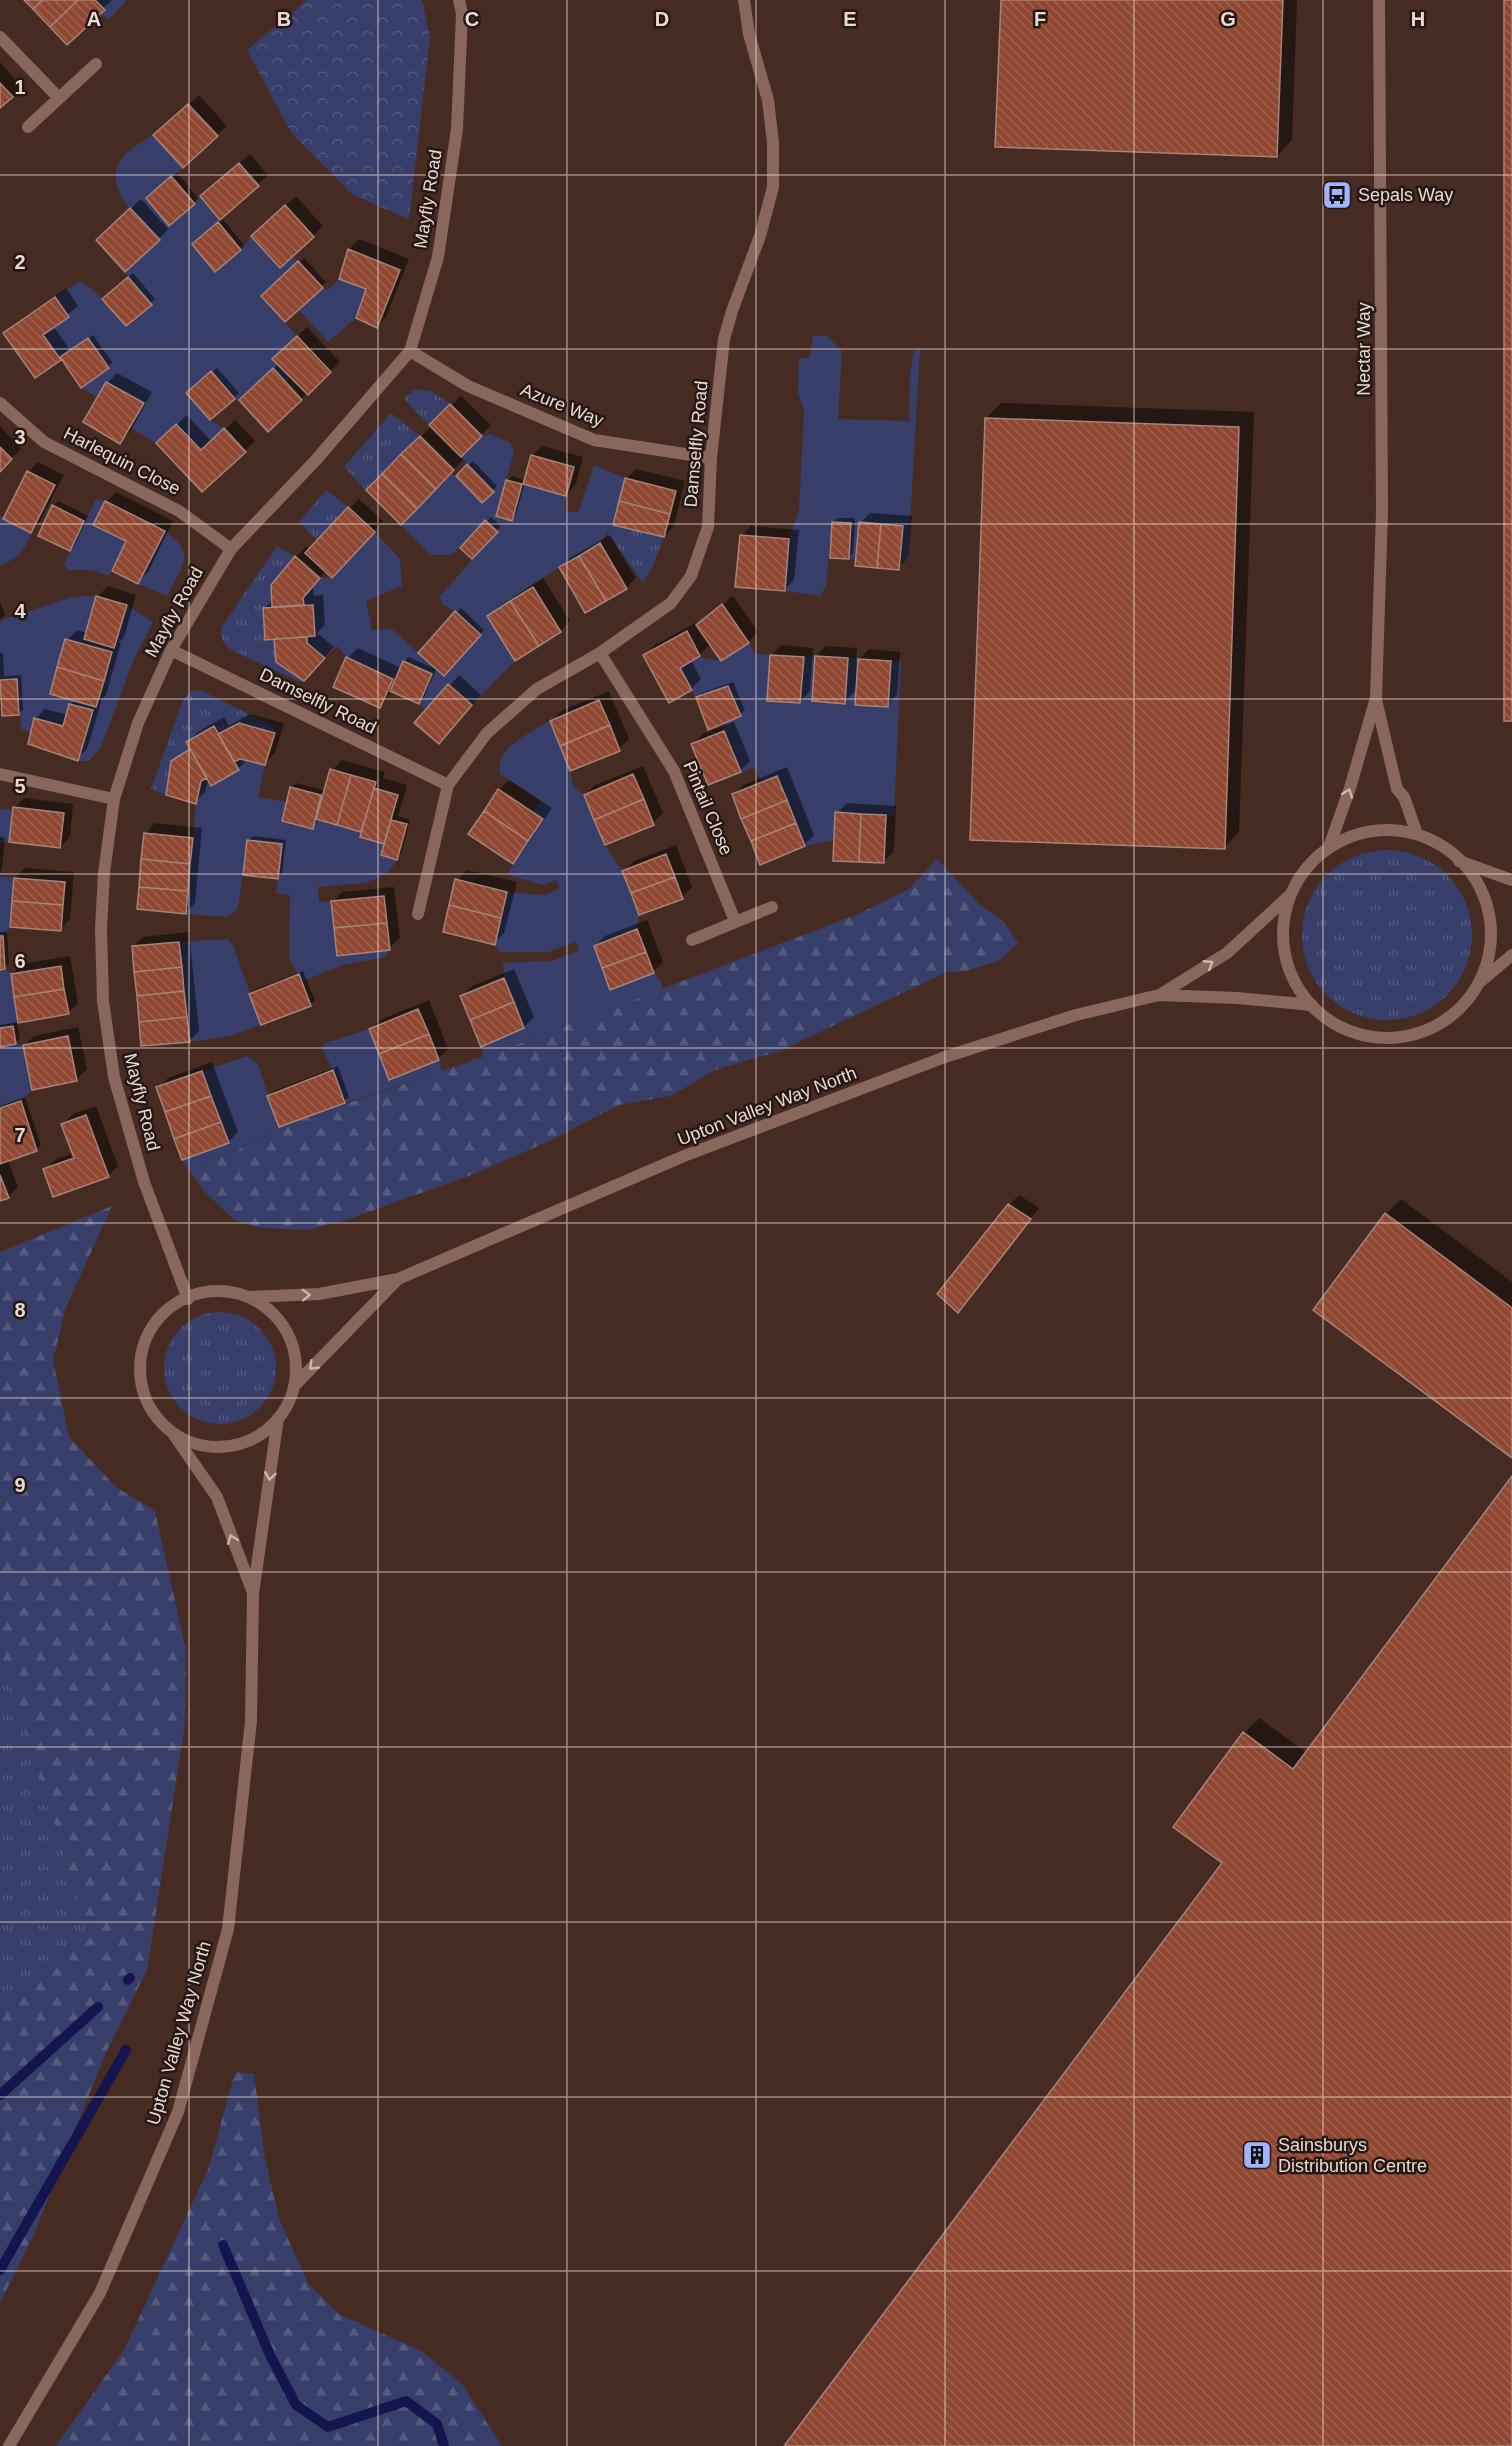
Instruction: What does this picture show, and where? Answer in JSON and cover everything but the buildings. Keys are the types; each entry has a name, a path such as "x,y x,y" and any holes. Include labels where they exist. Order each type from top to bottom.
{"street":[{"name":"Mayfly Road","path":"188,1299 144,1182 114,1077 103,1001 101,929 104,873 114,799 138,723 171,650 231,549 315,461 410,351 438,256 457,129 462,14 459,0"},
{"name":"Damselfly Road","path":"418,914 448,785 487,733 537,689 600,653 670,603 691,576 708,527 711,458 724,339 760,236 773,187 773,142 768,100 749,34 744,0"},
{"name":"Nectar Way","path":"1329,848 1350,788 1376,698 1382,512 1379,0"},
{"path":"0,38 59,98"},
{"path":"28,127 96,64"},
{"name":"Azure Way","path":"410,351 468,386 594,440 711,458"},
{"name":"Harlequin Close","path":"0,403 44,442 179,511 231,549"},
{"name":"Damselfly Road","path":"171,650 448,785"},
{"name":"Pintail Close","path":"600,653 674,771 735,921"},
{"name":"Nectar Way","path":"1376,698 1397,789 1404,797 1417,834"},
{"path":"0,774 114,799"},
{"path":"1480,981 1489,954 1491,926 1485,899 1472,874 1448,850 1417,834 1387,830 1356,834 1329,848 1305,868 1290,895 1282,928 1286,962 1300,993 1324,1018 1346,1031 1377,1039 1404,1036 1439,1025 1459,1010 1480,981 1512,954"},
{"path":"1459,861 1512,880"},
{"name":"Upton Valley Way North","path":"1160,995 1227,953 1290,895"},
{"path":"692,940 772,907"},
{"name":"Upton Valley Way North","path":"248,1297 319,1294 398,1279 684,1156 945,1057 1076,1015 1160,995 1238,998 1312,1005"},
{"name":"Upton Valley Way North","path":"294,1385 398,1279"},
{"path":"224,1291 248,1297 266,1307 280,1322 290,1340 296,1360 294,1385 286,1408 270,1428 249,1441 223,1448 196,1444 172,1432 154,1415 143,1392 140,1367 145,1342 157,1320 169,1308 188,1299 203,1292 224,1291"},
{"name":"Upton Valley Way North","path":"9,2446 100,2293 178,2112 228,1929 251,1721 253,1594 278,1418"},
{"name":"Upton Valley Way North","path":"172,1432 216,1497 253,1594"}],"green space":[{"path":"95,0 127,0 108,20 101,13 104,9"},
{"path":"307,0 422,0 430,38 409,219 353,195 292,134 247,50"},
{"path":"153,135 183,168 146,199 169,226 195,204 200,196 220,220 192,244 215,272 241,250 251,236 280,268 293,257 298,261 261,296 297,336 273,359 291,378 286,383 272,369 239,400 235,399 211,371 186,393 210,420 224,428 201,450 176,424 156,443 130,427 143,403 106,382 97,397 81,388 109,368 88,338 60,357 61,360 43,335 69,317 55,297 80,281 99,295 126,326 151,305 125,272 159,240 121,197 116,176 120,161 124,156"},
{"path":"339,279 366,289 356,318 328,342 299,310 323,288 328,290"},
{"path":"813,336 827,336 842,351 838,419 909,421 910,374 914,350 920,349 908,560 900,561 859,522 855,560 849,559 851,523 832,522 826,586 820,596 785,591 789,539 799,510 804,411 798,392 799,358 810,358"},
{"path":"415,389 433,392 450,404 429,425 404,399"},
{"path":"391,413 420,436 366,490 344,467"},
{"path":"490,434 510,443 514,452 496,516 512,520 522,484 566,496 565,511 578,513 594,465 625,478 613,525 600,543 559,567 487,616 515,661 472,705 448,684 426,710 419,704 432,674 403,661 393,679 346,657 337,646 325,658 307,643 307,637 315,636 313,605 304,605 303,598 320,578 332,578 375,532 400,559 402,586 366,601 372,630 392,629 444,676 481,635 455,611 442,604 440,596 497,532 485,521 452,555 431,555 401,525 452,473 481,503 494,492 461,457 482,436"},
{"path":"326,490 348,507 317,540 299,522"},
{"path":"96,499 105,501 126,541 109,576 91,570 68,570 64,564"},
{"path":"0,516 31,533 20,553 11,561 0,565"},
{"path":"613,525 664,537 651,570 643,583 607,533"},
{"path":"165,531 179,543 185,555 180,572 167,596 138,584"},
{"path":"277,546 295,556 271,585 272,607 263,608 265,639 274,639 276,662 304,681 300,682 231,650 223,642 221,636 223,625"},
{"path":"96,596 84,639 114,648 127,605 153,622 134,659 101,747 89,761 78,761 93,710 69,704 63,726 34,718 30,732 21,729 17,679 0,680 0,621 71,597","holes":["65,639 112,653 96,707 50,693"]},
{"path":"749,643 755,654 770,655 767,700 800,703 804,657 815,656 812,701 845,703 848,658 858,659 855,704 888,707 891,661 901,660 894,816 861,814 834,840 805,846 777,776 761,782 756,767 741,772 724,731 726,722 741,715 728,686 696,697 680,668 700,656 714,660 726,658"},
{"path":"200,690 273,726 275,733 239,723 190,749 166,795 151,789 183,700 190,692"},
{"path":"550,721 570,771 573,786 584,795 605,845 622,871 639,915 637,929 594,946 610,990 654,973 662,984 661,990 483,1057 481,1047 524,1028 504,978 503,963 551,961 579,951 576,942 548,952 500,952 495,945 507,892 545,895 560,888 556,880 543,885 507,875 543,819 532,812 540,800 500,774 503,754 522,738"},
{"path":"240,759 265,765 258,797 286,802 282,821 313,828 316,819 361,832 360,837 384,844 381,855 397,860 390,870 372,880 318,887 319,902 331,901 337,955 390,950 385,957 342,965 301,982 289,957 290,895 276,893 282,844 247,840 238,909 227,917 186,914 196,804 201,781"},
{"path":"0,809 13,810 9,842 0,842"},
{"path":"1387,850 1419,857 1447,875 1465,903 1472,935 1465,967 1447,995 1419,1013 1387,1020 1355,1013 1327,995 1309,967 1302,935 1309,903 1327,875 1355,857"},
{"path":"937,859 979,904 1004,922 1018,943 999,961 966,971 947,972 780,1051 715,1070 671,1096 619,1105 547,1142 474,1174 352,1218 308,1230 260,1228 234,1220 205,1192 187,1167 234,1152 279,1127 494,1053 858,914 909,889"},
{"path":"0,876 14,878 10,927 3,936 0,936"},
{"path":"227,939 233,945 261,1025 230,1036 190,1042 179,942"},
{"path":"5,969 11,974 18,1023 0,1028 0,970"},
{"path":"369,1029 389,1080 439,1060 442,1071 345,1103 333,1070 322,1049 325,1043"},
{"path":"23,1045 32,1090 21,1101 0,1108 0,1047"},
{"path":"248,1056 258,1064 279,1127 233,1152 187,1167 182,1160 228,1143 202,1071"},
{"path":"112,1206 66,1307 53,1360 69,1437 116,1487 155,1511 186,1650 185,1724 147,1970 104,2057 35,2232 0,2303 0,2016 90,1937 0,1650 0,1252"},
{"path":"220,1312 241,1316 260,1328 272,1347 276,1368 272,1389 260,1408 241,1420 220,1424 199,1420 180,1408 168,1389 164,1368 168,1347 180,1328 199,1316"},
{"path":"0,1650 90,1937 0,2016"},
{"path":"235,2072 254,2074 265,2159 280,2221 308,2283 339,2314 421,2351 462,2384 502,2446 56,2446 124,2350 209,2167"}],"waterway":[{"path":"0,2095 98,2007"},
{"path":"0,2270 126,2050"},
{"path":"223,2245 270,2355 296,2405 328,2427 406,2401 437,2424 444,2446"}],"place":[{"name":"Sepals Way","path":"1337,195"},
{"name":"Sainsburys Distribution Centre","path":"1257,2155"}]}
